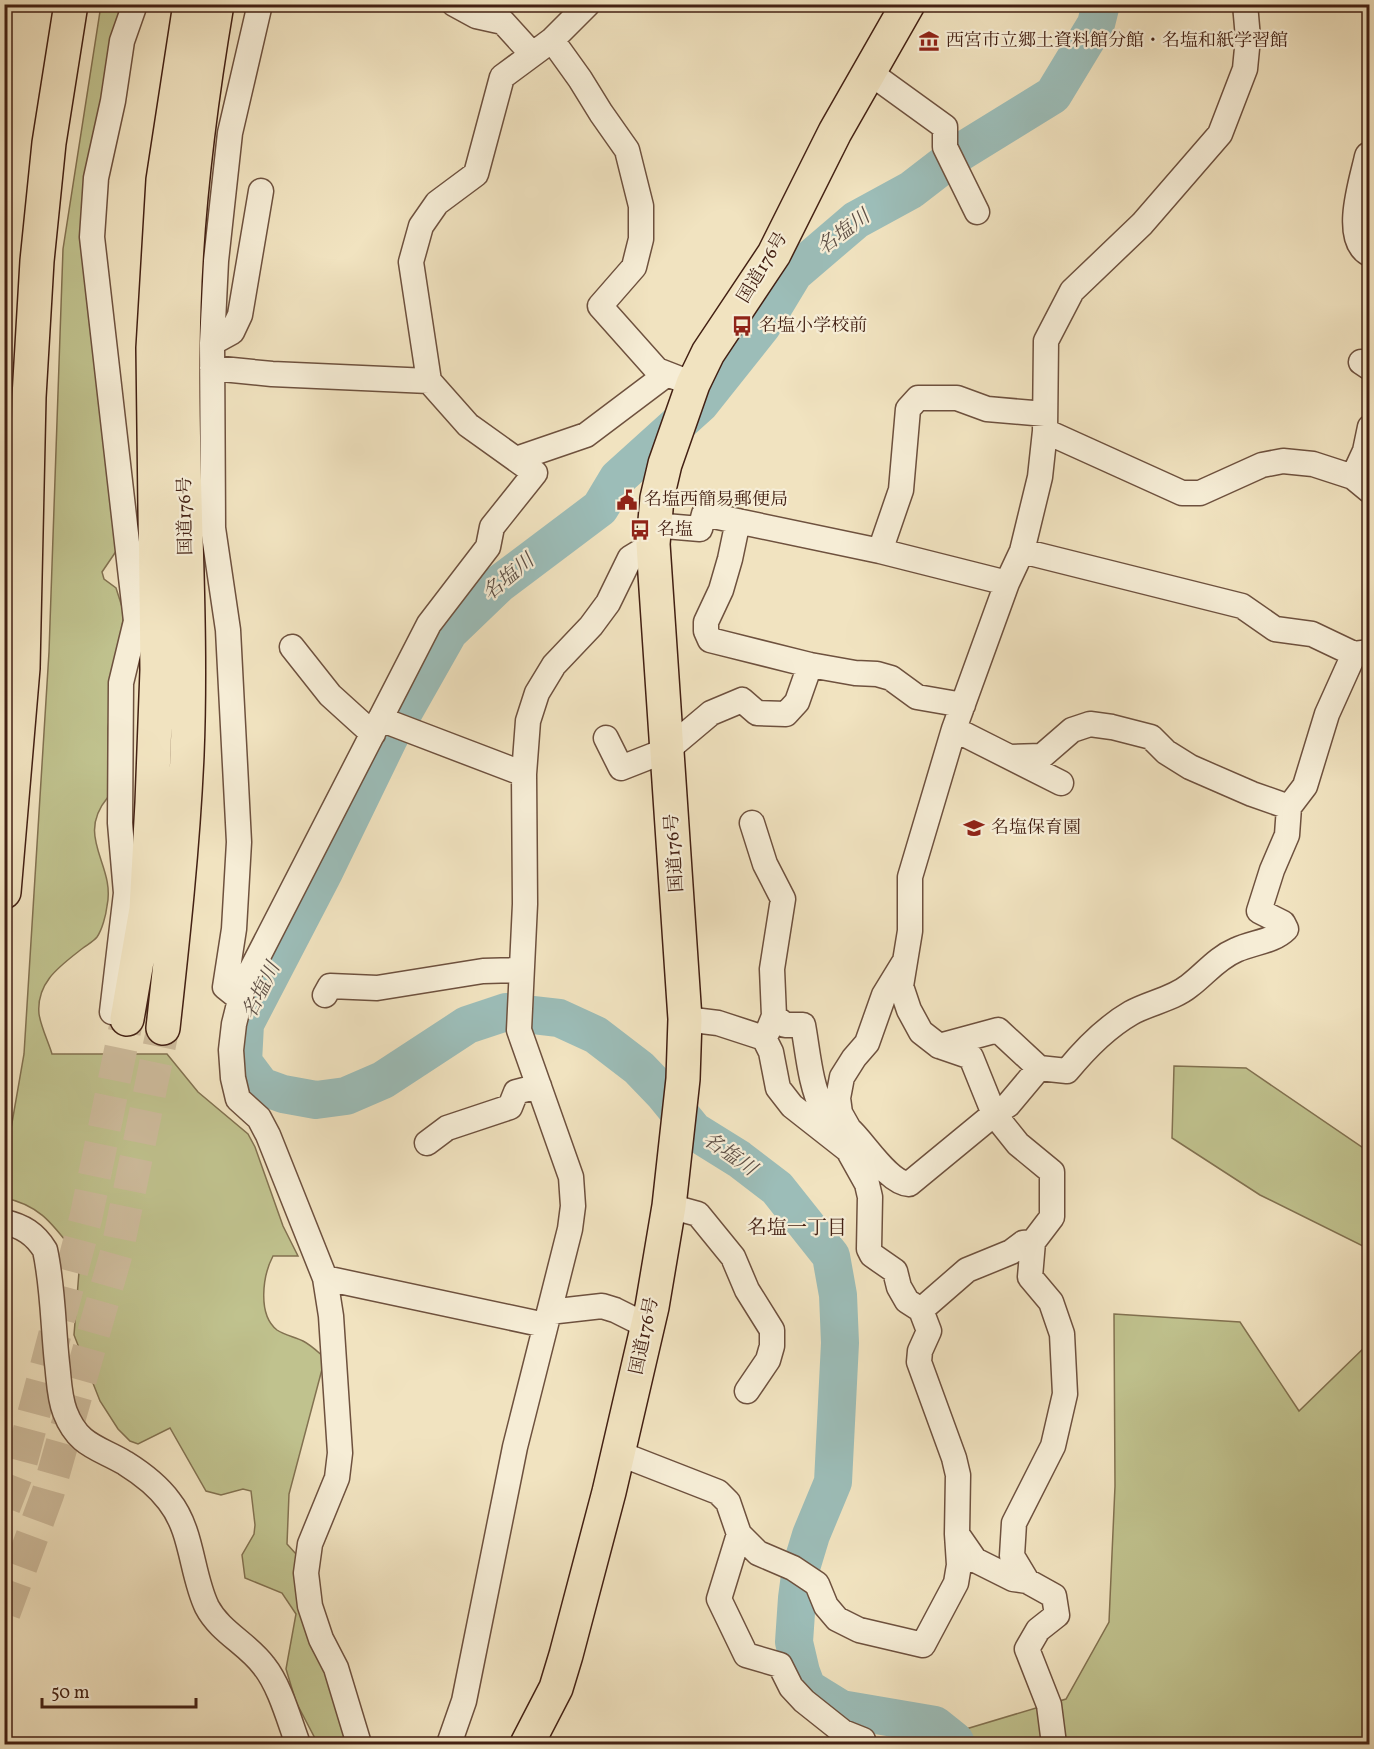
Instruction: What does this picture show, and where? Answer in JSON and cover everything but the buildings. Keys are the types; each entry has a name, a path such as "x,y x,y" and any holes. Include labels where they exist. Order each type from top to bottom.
{"highway":[{"path":"4,892 23,668 30,397 37,261 49,143 71,4"},
{"name":"国道176号","path":"120,1015 146,909 157,670 153,348 163,180 190,4"},
{"name":"国道176号","path":"163,1028 177,899 187,755 184,296 191,179 217,4"},
{"name":"国道176号","path":"527,1744 556,1688 618,1453 648,1326 669,1206 683,1079 686,1019 653,534 680,379 708,353 774,254 836,132 908,4"}],"street":[{"path":"120,1015 126,893 120,823 121,683 136,621 93,237 96,178 113,101 122,41 135,4"},
{"path":"240,999 225,987 234,929 239,842 228,630 213,528 212,343 216,261 230,133 260,4"},
{"path":"454,4 476,16 503,22 532,54"},
{"path":"359,1744 336,1668 321,1639 310,1606 306,1573 310,1544 337,1478 340,1453 331,1316 325,1278 268,1135 259,1118 238,1099 233,1078 231,1050 234,1024 244,984 429,624 488,547 492,527 535,473 468,425 429,381 411,262 421,226 437,203 476,174 502,76 552,40 588,4"},
{"path":"1027,1581 1012,1556 1014,1522 1053,1446 1065,1394 1062,1334 1051,1302 1030,1277 1033,1242 1052,1217 1052,1173 1018,1144 994,1114 971,1057 939,1046 921,1032 909,1010 901,986 910,931 910,877 954,729 1007,583 1022,551 1040,477 1045,422 1046,341 1072,291 1142,224 1220,134 1245,69 1248,38 1245,4"},
{"path":"552,40 627,150 641,206 641,239 634,267 600,306 657,370 680,379"},
{"path":"869,72 945,127 945,147 977,212"},
{"path":"1370,157 1357,222 1358,235 1364,248 1370,251"},
{"path":"212,343 232,332 240,315 261,191"},
{"path":"212,368 272,374 429,381"},
{"path":"516,459 586,435 680,379"},
{"path":"880,551 900,490 908,409 918,398 957,398 987,409 1045,422 1182,493 1200,493 1262,465 1283,461 1313,464 1361,484 1370,427"},
{"path":"448,1744 464,1701 515,1447 570,1229 573,1206 571,1177 519,1030 525,904 524,774 528,721 537,693 554,665 591,626 608,603 630,558 653,534 700,529 704,514 880,551 1007,583"},
{"path":"738,521 721,590 706,622 706,631 711,640 810,665 855,673 877,674 891,678 917,697 963,705"},
{"path":"939,1046 998,1030 1039,1068 1066,1071 1109,1028 1132,1013 1187,988 1213,964 1235,950 1278,936 1286,929 1283,923 1259,911 1272,870 1287,835 1289,807 1305,786 1328,714 1362,652 1312,634 1275,629 1242,606 1022,551"},
{"path":"292,646 330,695 376,726 524,774"},
{"path":"606,738 621,768 667,750 711,713 742,700 757,713 786,714 797,702 810,665"},
{"path":"1010,758 1042,756 1072,729 1089,724 1112,727 1151,737 1166,752 1190,767 1252,794 1289,807"},
{"path":"954,729 1061,783"},
{"path":"752,823 765,864 783,900 772,969 774,1016 764,1038"},
{"path":"905,959 884,995 867,1043 842,1077 838,1098 840,1113 849,1129 874,1160 903,1184 909,1184 1008,1105 1039,1068"},
{"path":"325,995 330,986 377,988 483,971 521,970"},
{"path":"774,1016 785,1025 803,1025 816,1091 824,1113 849,1129"},
{"path":"618,1453 718,1492 728,1502 739,1534 758,1553 793,1568 817,1584 826,1606 837,1619 859,1630 923,1645 956,1583 959,1565 958,1475 919,1362 920,1351 929,1331 921,1310 907,1301 895,1271 872,1255 869,1249 870,1197 867,1184 848,1150 792,1106 778,1088 771,1052 764,1038 718,1023 686,1019"},
{"path":"427,1143 447,1128 510,1107 516,1092 539,1086"},
{"path":"669,1206 698,1214 733,1257 747,1290 772,1330 772,1346 768,1360 747,1391"},
{"path":"11,1224 30,1232 45,1250 59,1384 65,1412 76,1432 88,1445 124,1463 149,1480 170,1502 183,1527 196,1578 208,1610 231,1636 263,1664 272,1678 298,1744"},
{"path":"921,1310 967,1270 1011,1252 1023,1243 1033,1242"},
{"path":"325,1278 547,1318 602,1306 648,1326"},
{"path":"739,1534 719,1599 746,1655 780,1665 791,1687 804,1701 843,1732 863,1740"},
{"path":"957,1534 975,1560 1014,1579 1027,1581 1054,1596 1057,1615 1038,1630 1027,1649 1049,1705 1054,1744"}],"green space":[{"path":"101,5 124,5 83,209 121,544 102,572 104,579 116,588 124,613 108,728 108,797 99,812 95,825 95,838 108,891 106,914 99,934 51,976 41,993 39,1014 52,1054 167,1054 198,1092 248,1134 255,1147 283,1226 298,1256 273,1256 267,1273 264,1305 271,1323 277,1330 306,1343 325,1358 289,1494 287,1544 314,1574 353,1744 318,1744 296,1702 286,1669 296,1614 282,1593 245,1578 242,1555 254,1534 255,1525 251,1491 243,1489 221,1495 206,1491 170,1428 138,1444 130,1441 118,1429 100,1401 74,1335 80,1259 40,1213 5,1198 5,1163 24,1054 49,652 63,249"},
{"path":"1174,1066 1246,1068 1369,1152 1369,1299 1363,1246 1260,1195 1172,1138"},
{"path":"1114,1314 1240,1322 1299,1411 1369,1343 1369,1744 916,1744 1066,1699 1109,1622 1115,1486"}],"waterway":[{"name":"名塩川","path":"956,1744 935,1725 841,1709 807,1688 801,1672 794,1642 801,1568 811,1535 833,1482 840,1343 838,1295 831,1256 777,1188 739,1159 694,1131 639,1068 596,1035 559,1018 506,1012 467,1025 383,1080 346,1096 316,1100 283,1094 261,1086 243,1062 245,1024 324,872 389,738 449,632 499,584 600,508 618,478 700,404 762,326 794,273 856,220 911,190 959,153 1053,95 1096,24 1101,4"}],"tunnel":[{"path":"4,1507 20,1466 86,1217 127,1019"},
{"path":"4,1613 48,1493 117,1251 163,1028"}],"place":[{"name":"西宮市立郷土資料館分館・名塩和紙学習館","path":"929,41"},
{"name":"名塩小学校前","path":"742,326"},
{"name":"名塩西簡易郵便局","path":"627,500"},
{"name":"名塩","path":"640,530"},
{"name":"名塩保育園","path":"974,828"}],"district":[{"name":"名塩一丁目","path":"797,1229"}]}
